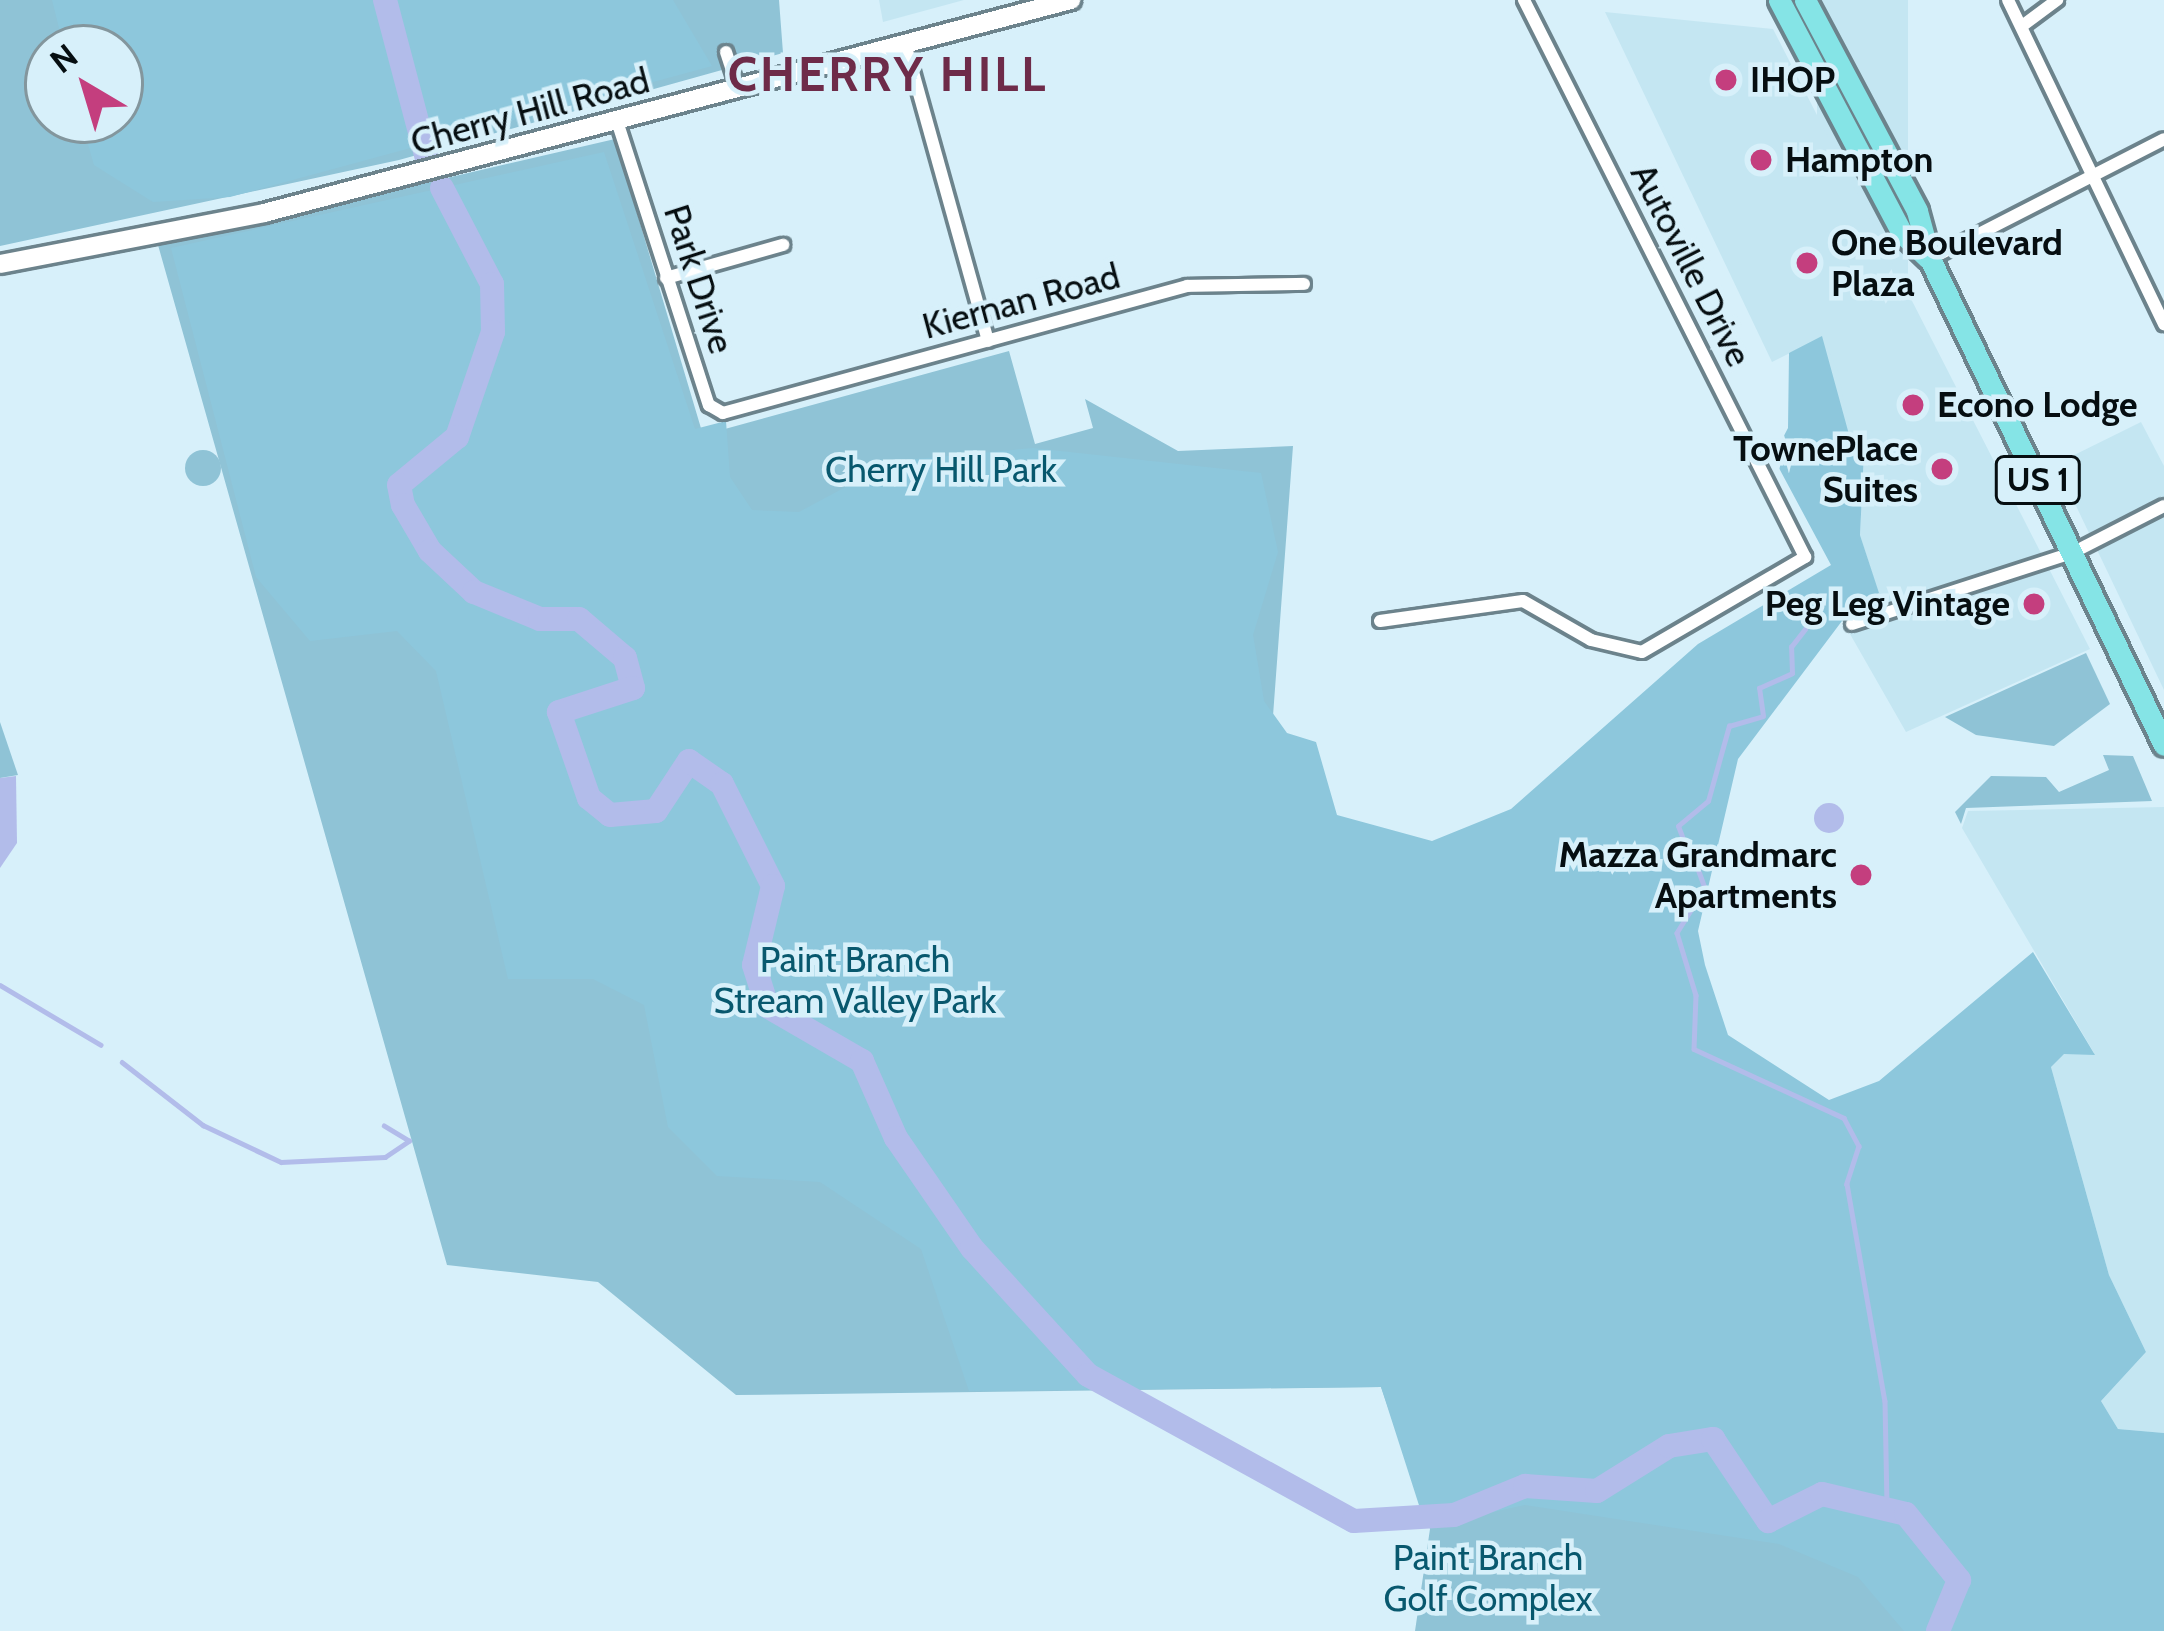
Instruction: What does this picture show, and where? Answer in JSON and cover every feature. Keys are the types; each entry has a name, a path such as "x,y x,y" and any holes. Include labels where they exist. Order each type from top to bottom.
{"main road":[{"name":"Cherry Hill Road","path":"0,265 264,213 738,92 1071,0"},
{"name":"US 1","path":"1779,0 1902,233 1930,260"},
{"name":"US 1","path":"1805,0 1917,211 1930,260 2164,745"}],"street":[{"name":"Autoville Drive","path":"1380,621 1523,601 1591,640 1642,652 1805,556 1524,0"},
{"path":"2008,0 2164,324"},
{"path":"2022,26 2057,0"},
{"path":"906,47 988,341"},
{"path":"726,52 738,92"},
{"name":"Park Drive","path":"617,121 709,405 758,405"},
{"path":"1930,260 2164,139"},
{"path":"666,278 783,245"},
{"name":"Kiernan Road","path":"758,405 1187,286 1304,284"},
{"path":"1852,624 2072,553 2164,506"}],"shaded area":[{"path":"879,0 964,0 883,22"},
{"path":"1817,0 1908,0 1908,436 1817,436"},
{"path":"1605,12 1773,29 2090,649 1906,732 1842,620 1878,592 1860,535 1864,452 1853,450 1838,371 1822,337 1772,362"},
{"path":"2141,422 2164,466 2164,690 2056,464"},
{"path":"16,776 17,843 0,868 0,778"},
{"path":"1829,803 1840,807 1844,818 1840,829 1829,833 1818,829 1814,818 1818,807"},
{"path":"2164,807 2164,1433 2118,1429 2101,1401 2146,1352 2109,1275 2051,1067 2063,1054 2094,1053 1962,828 1968,811"}],"green space":[{"path":"0,0 779,0 783,53 399,160 0,246"},
{"path":"52,0 673,0 712,66 230,197 153,202 94,165 88,144 144,144 144,24 58,24"},
{"name":"Paint Branch Stream Valley Park","path":"615,139 703,435 1009,351 1035,444 1093,428 1085,399 1178,451 1293,446 1252,999 2055,1631 1415,1631 1430,1529 1381,1387 736,1395 598,1282 447,1265 158,245"},
{"name":"Paint Branch Stream Valley Park","path":"604,152 695,429 726,421 730,477 752,510 799,512 894,461 1033,448 1261,473 1278,552 1253,635 1264,701 1287,733 1316,742 1337,815 1432,841 1511,809 1698,644 1831,565 1773,457 1788,428 1789,353 1822,336 1853,449 1864,452 1860,535 1879,593 1851,609 1738,759 1698,931 1705,965 1728,1035 1829,1100 1879,1081 2033,952 2095,1055 2064,1054 2051,1067 2109,1275 2146,1352 2101,1401 2118,1429 2164,1433 2164,1631 1904,1631 1858,1577 1779,1544 1525,1505 1426,1527 1381,1387 969,1391 921,1249 820,1182 717,1176 668,1127 644,1005 593,979 508,979 436,671 397,631 310,641 256,577 171,248"},
{"path":"203,450 216,455 221,468 216,481 203,486 190,481 185,468 190,455"},
{"path":"2086,653 2110,704 2054,746 1976,735 1945,717"},
{"path":"0,722 18,775 0,778"},
{"path":"2103,755 2133,756 2152,801 1966,808 1961,824 1955,812 1991,776 2046,777 2059,792 2109,770"}],"waterway":[{"path":"385,0 427,159"},
{"path":"442,188 492,284 493,332 457,437 399,485 403,505 430,551 474,592 540,619 579,619 625,658 633,688 559,712 589,798 610,815 656,811 689,761 722,784 773,886 754,965 767,1006 862,1061 896,1138 972,1248 1088,1375 1354,1521 1454,1515 1525,1486 1597,1491 1669,1446 1713,1439 1768,1521 1822,1494 1906,1514 1959,1580 1938,1631"},
{"path":"1686,847 1678,826 1708,801 1729,726 1763,716 1759,688 1792,673 1791,647 1805,629"},
{"path":"1693,855 1705,888 1677,933 1696,995 1694,1049 1844,1118 1859,1146 1847,1184 1885,1401 1887,1505"},
{"path":"0,985 101,1045"},
{"path":"122,1062 203,1125 281,1162 385,1157 409,1141 384,1126"}],"place":[{"name":"IHOP","path":"1726,80"},
{"name":"Hampton","path":"1761,160"},
{"name":"One Boulevard Plaza","path":"1807,263"},
{"name":"Econo Lodge","path":"1913,405"},
{"name":"TownePlace Suites","path":"1942,469"},
{"name":"Peg Leg Vintage","path":"2034,604"},
{"name":"Mazza Grandmarc Apartments","path":"1861,875"}],"district":[{"name":"CHERRY HILL","path":"888,75"}],"park label":[{"name":"Cherry Hill Park","path":"941,470"},
{"name":"Paint Branch Golf Complex","path":"1488,1578"}]}
